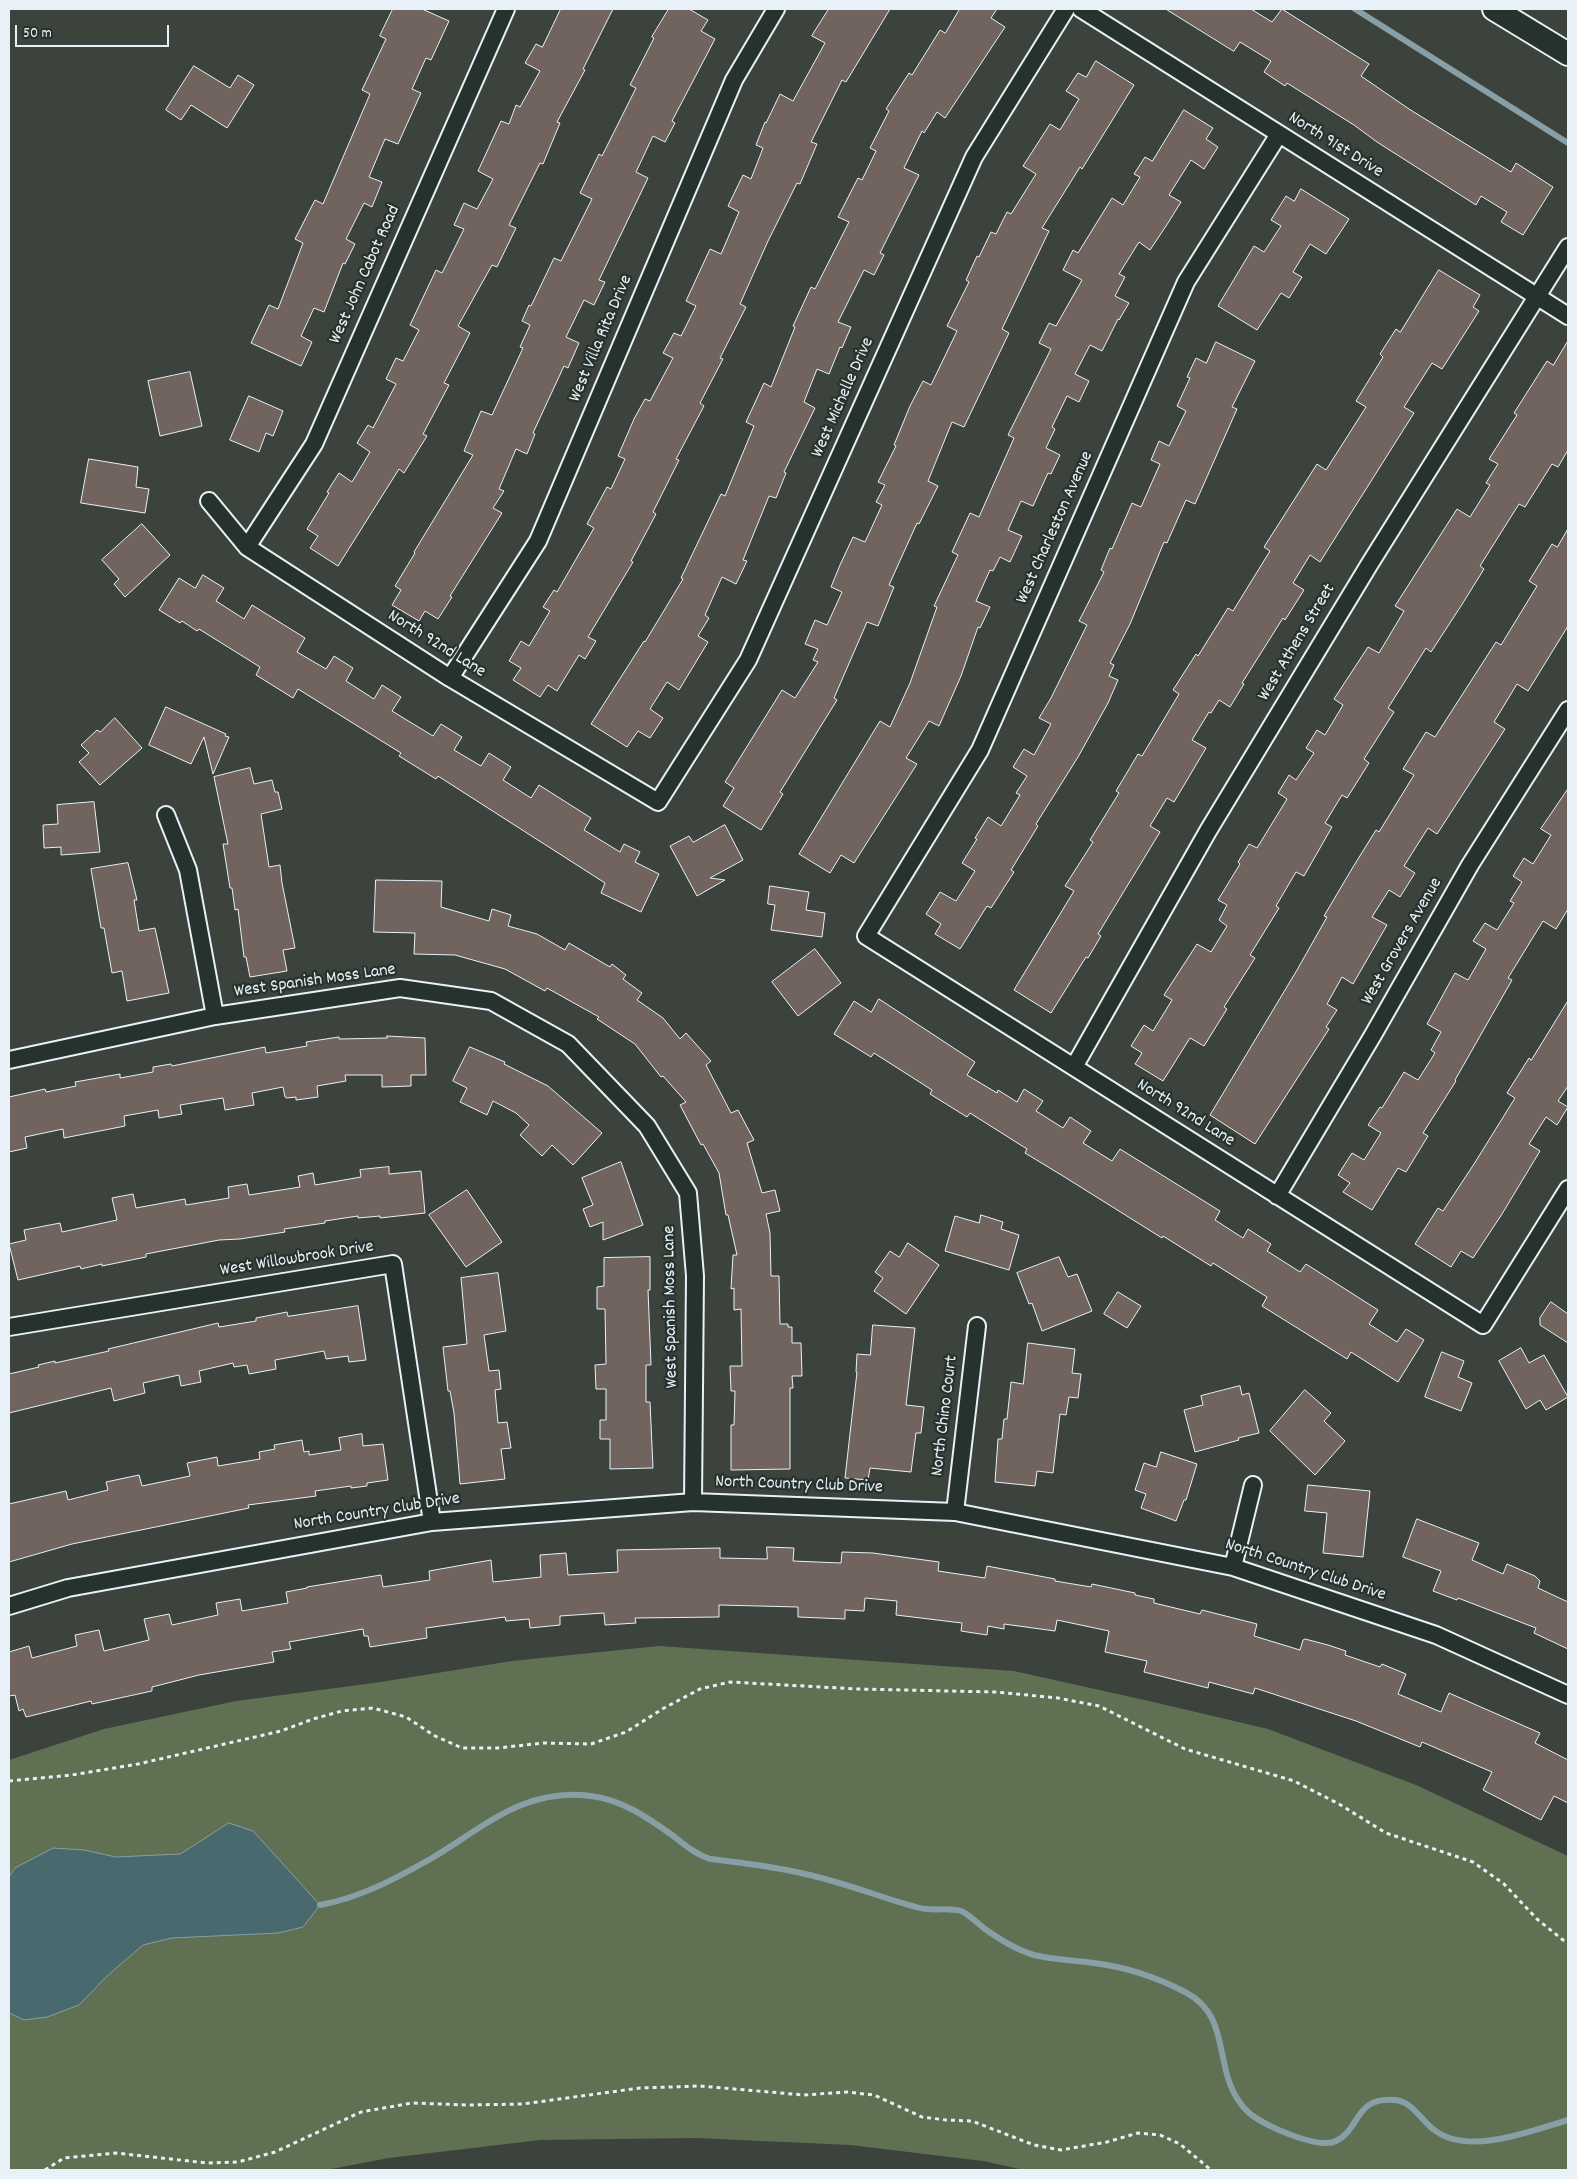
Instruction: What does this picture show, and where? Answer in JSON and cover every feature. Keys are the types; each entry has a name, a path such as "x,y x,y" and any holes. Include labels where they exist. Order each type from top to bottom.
{"main road":[{"path":"1494,9 1568,54"}],"street":[{"name":"West John Cabot Road","path":"247,547 314,444 506,9"},
{"name":"West Villa Rita Drive","path":"450,678 538,541 734,80 776,9"},
{"name":"West Michelle Drive","path":"658,802 748,660 974,157 1066,9"},
{"name":"North 91st Drive","path":"1081,9 1568,316"},
{"name":"West Charleston Avenue","path":"866,936 980,750 1186,282 1278,134"},
{"name":"West Athens Street","path":"1074,1067 1208,831 1369,565 1568,248"},
{"name":"North 92nd Lane","path":"209,501 247,547 450,678 658,802"},
{"name":"West Grovers Avenue","path":"1277,1196 1373,1036 1470,865 1568,710"},
{"path":"166,814 188,870 215,1016"},
{"name":"North 92nd Lane","path":"866,936 1483,1325 1568,1189"},
{"name":"West Spanish Moss Lane","path":"9,1060 215,1016 400,988 491,1001 568,1044 647,1126 688,1193 695,1276 693,1502"},
{"name":"West Willowbrook Drive","path":"9,1328 393,1264 432,1522"},
{"name":"North Chino Court","path":"955,1512 977,1326"},
{"path":"1234,1567 1253,1485"},
{"name":"North Country Club Drive","path":"9,1606 68,1588 432,1522 693,1502 955,1512 1234,1567 1436,1635 1568,1695"}],"path":[{"path":"9,1781 72,1775 138,1764 281,1731 342,1711 372,1708 406,1717 435,1736 462,1748 498,1748 542,1743 591,1744 626,1732 664,1708 700,1689 730,1682 858,1689 1023,1694 1058,1698 1098,1706 1185,1749 1294,1781 1339,1804 1386,1833 1473,1862 1504,1884 1537,1919 1563,1940 1568,1941"},
{"path":"45,2170 64,2158 96,2154 133,2155 207,2164 238,2162 276,2152 361,2112 412,2103 523,2104 640,2088 700,2086 804,2095 847,2092 874,2096 922,2117 972,2121 1034,2145 1061,2150 1091,2146 1138,2133 1160,2135 1180,2144 1211,2170"}],"green space":[{"path":"659,1646 1014,1671 1149,1701 1268,1729 1416,1785 1568,1856 1568,2170 1024,2170 983,2161 850,2145 696,2138 540,2140 389,2158 326,2170 9,2170 9,1760 104,1729 236,1701 374,1683 512,1661"}],"water":[{"path":"229,1823 253,1831 320,1905 303,1927 278,1933 172,1938 143,1945 107,1976 79,2005 47,2017 24,2020 9,2013 9,1877 15,1868 53,1848 84,1850 116,1857 180,1854"}],"building":[{"path":"393,9 422,9 449,21 431,60 426,58 412,89 421,93 398,144 385,139 369,177 382,182 372,207 364,203 346,239 355,244 345,264 343,263 324,312 314,308 301,336 312,342 301,366 251,343 269,305 278,309 303,243 295,239 315,200 323,204 370,94 362,90 386,39 380,36"},
{"path":"561,9 613,9 583,69 585,70 557,122 560,123 543,164 540,163 509,225 516,228 497,267 492,265 458,326 470,333 444,383 449,385 423,434 427,436 404,473 399,469 338,566 310,548 318,536 307,529 339,473 352,482 370,452 357,443 368,425 373,428 396,384 386,379 396,358 403,361 419,330 410,325 436,270 442,273 464,229 454,225 464,203 477,209 493,179 478,171 501,121 509,124 516,105 520,107 540,71 525,63 536,44 542,47"},
{"path":"669,9 689,9 708,20 701,31 715,39 672,121 675,123 665,142 653,136 636,172 648,178 599,280 605,282 594,305 584,300 566,337 579,343 568,368 564,366 533,433 535,434 527,454 516,449 499,489 504,491 493,508 502,513 450,596 452,597 438,619 425,611 419,621 392,605 401,590 395,586 473,455 464,451 481,411 492,415 523,348 520,347 530,325 522,321 554,258 561,261 592,199 580,193 599,154 602,156 636,88 630,85 654,38 652,37"},
{"path":"829,9 890,9 846,82 842,80 811,142 817,144 800,184 797,183 768,241 740,304 746,307 720,358 723,359 700,403 704,406 676,459 679,460 653,512 656,514 631,561 633,562 588,637 596,641 585,659 579,655 557,691 548,685 540,697 513,680 521,668 509,661 521,641 529,646 550,611 543,607 554,590 557,592 594,528 587,524 607,487 611,489 625,459 618,456 634,419 645,399 650,401 673,358 663,353 674,333 681,336 696,306 686,301 710,249 721,254 739,212 728,206 743,175 751,179 763,148 756,145 765,122 780,94 793,101 825,43 812,36"},
{"path":"960,9 997,9 991,18 1005,27 945,118 937,112 924,133 922,131 904,168 919,175 880,253 884,255 874,275 864,270 838,322 851,327 829,374 817,369 804,402 815,408 784,472 786,473 776,498 769,496 743,560 747,561 736,584 722,577 705,615 709,618 698,636 708,642 679,690 667,682 650,709 663,718 650,738 638,731 627,747 591,724 645,642 683,579 681,578 721,494 725,496 754,426 746,422 764,383 771,387 795,327 793,326 811,287 815,289 849,222 838,217 858,178 862,180 876,151 870,148 889,111 886,109 909,73 912,75 940,30 945,33"},
{"path":"1166,9 1251,9 1272,22 1282,9 1369,64 1361,76 1409,109 1511,172 1516,163 1553,187 1523,235 1501,222 1507,212 1481,196 1476,205 1377,142 1354,125 1287,83 1285,86 1264,72 1271,61 1240,42 1234,51"},
{"path":"1096,61 1134,85 1082,169 1080,167 1042,228 1049,231 1002,329 1009,333 964,427 952,422 928,481 938,486 919,524 917,523 889,585 894,587 878,626 867,622 834,698 837,700 780,792 783,794 761,830 723,806 734,788 725,782 782,690 795,698 818,662 813,660 818,649 805,644 815,620 827,625 842,592 831,587 840,565 853,537 865,542 882,505 876,502 885,485 878,482 896,446 894,445 910,406 923,381 931,385 957,331 947,326 969,282 966,280 977,256 979,257 991,232 996,234 1007,212 1011,214 1036,174 1023,166 1050,124 1060,130 1079,99 1066,91 1078,73 1086,77"},
{"path":"194,66 230,88 238,75 254,85 227,128 191,105 181,120 166,110"},
{"path":"1184,110 1213,128 1206,139 1218,147 1204,169 1191,160 1169,195 1181,202 1168,223 1150,250 1139,242 1119,274 1125,277 1115,296 1129,303 1118,319 1102,351 1090,345 1075,374 1089,381 1079,402 1067,396 1052,427 1055,429 1046,448 1060,455 1051,474 1048,473 1033,506 1021,501 1008,530 1022,536 1010,562 1000,557 993,571 990,570 976,601 990,607 980,628 978,627 961,676 939,726 929,721 906,758 917,764 854,863 841,855 830,873 799,854 880,721 890,727 910,683 937,607 934,606 958,555 952,552 970,513 979,517 1014,438 1008,435 1051,349 1039,343 1049,323 1056,326 1082,280 1063,270 1073,250 1078,253 1112,198 1123,205 1140,177 1134,174 1145,157 1152,161"},
{"path":"1301,189 1349,219 1326,254 1310,244 1293,272 1302,277 1289,298 1281,293 1257,330 1218,306 1254,246 1264,252 1281,226 1271,220 1286,196 1294,201"},
{"path":"1439,270 1480,295 1473,307 1479,311 1442,369 1432,363 1404,407 1414,413 1320,562 1310,555 1293,583 1304,590 1285,620 1283,618 1242,683 1244,684 1230,707 1219,700 1211,713 1209,712 1192,740 1206,748 1174,802 1167,798 1150,826 1160,832 1098,934 1101,936 1088,958 1086,957 1051,1013 1014,990 1074,891 1065,886 1093,842 1090,840 1119,793 1116,791 1138,754 1142,756 1179,694 1173,690 1196,654 1198,656 1228,608 1233,611 1270,551 1264,547 1317,464 1326,470 1366,407 1356,401 1383,357 1380,354 1396,329 1400,332"},
{"path":"1568,341 1568,450 1558,467 1552,464 1525,507 1519,504 1480,566 1484,569 1461,606 1431,652 1426,648 1388,708 1394,712 1364,759 1369,763 1347,798 1342,795 1325,823 1332,827 1304,876 1296,872 1276,906 1279,908 1250,955 1255,958 1224,1007 1227,1009 1204,1046 1190,1038 1163,1081 1135,1064 1142,1053 1131,1046 1144,1025 1153,1031 1172,1000 1164,995 1197,944 1211,952 1227,926 1219,920 1227,905 1218,900 1240,864 1238,862 1249,844 1257,848 1287,799 1278,793 1289,775 1296,780 1314,753 1306,748 1317,730 1325,735 1343,705 1334,699 1368,647 1379,653 1404,611 1395,606 1457,509 1470,517 1490,485 1486,483 1498,464 1489,459 1517,415 1514,413 1547,361 1553,365"},
{"path":"1216,342 1255,361 1232,407 1237,409 1195,504 1186,500 1167,543 1164,542 1130,624 1110,663 1114,665 1109,676 1118,680 1108,703 1078,757 1036,824 1038,826 1011,870 1014,872 991,908 987,906 960,949 935,934 941,924 926,914 940,892 956,901 975,871 962,863 977,839 975,838 988,817 1001,826 1020,795 1016,793 1027,776 1013,767 1024,749 1034,755 1051,724 1039,718 1087,625 1079,621 1104,572 1101,570 1110,548 1112,549 1132,503 1141,507 1160,464 1151,460 1159,441 1169,446 1186,411 1177,406 1190,378 1187,377 1196,358 1206,363"},
{"path":"190,372 202,426 160,436 148,381"},
{"path":"249,396 283,411 273,436 266,433 259,452 230,440"},
{"path":"89,459 138,467 136,487 149,489 145,513 81,503"},
{"path":"142,524 170,555 125,597 114,584 119,579 102,560"},
{"path":"1568,529 1568,626 1528,691 1517,684 1494,722 1505,729 1437,834 1428,828 1404,866 1415,873 1400,897 1389,890 1372,917 1387,925 1353,984 1342,977 1327,1004 1337,1010 1326,1027 1329,1029 1255,1144 1210,1115 1297,970 1327,917 1324,916 1353,867 1376,830 1379,832 1414,775 1403,769 1426,732 1435,737 1496,642 1501,645 1537,586 1529,581 1552,544 1557,547"},
{"path":"203,575 224,588 216,601 244,619 252,605 305,638 297,652 326,669 334,656 353,668 346,681 374,699 382,685 401,697 392,711 433,736 441,724 462,737 454,750 481,766 489,753 511,767 503,780 531,798 539,785 591,818 584,830 620,852 624,844 640,852 635,862 659,874 641,912 601,893 605,883 438,776 436,779 399,756 401,753 298,689 293,698 256,675 260,667 199,629 197,631 182,621 180,623 159,610 179,578 195,588"},
{"path":"166,707 229,737 213,774 204,737 191,764 149,745"},
{"path":"115,718 142,748 100,785 79,762 89,753 81,745 97,730 100,732"},
{"path":"250,768 254,784 272,780 275,792 278,792 282,809 261,814 269,867 280,865 295,948 283,950 287,971 250,977 246,957 244,957 238,909 235,910 232,888 230,888 223,844 228,844 214,777"},
{"path":"1568,789 1568,909 1556,929 1543,921 1508,978 1512,980 1456,1081 1423,1133 1428,1136 1406,1172 1398,1168 1372,1210 1343,1192 1350,1183 1338,1175 1352,1153 1364,1160 1381,1133 1368,1125 1380,1107 1382,1108 1404,1072 1418,1080 1435,1053 1431,1050 1441,1032 1427,1024 1455,973 1468,980 1486,949 1473,941 1485,923 1497,930 1514,903 1510,901 1522,882 1513,876 1524,858 1533,864 1551,835 1541,829"},
{"path":"94,802 100,852 61,855 61,847 44,848 43,825 58,824 57,805"},
{"path":"725,825 743,860 710,878 725,880 697,896 670,846 689,836 693,842"},
{"path":"128,863 137,900 134,900 139,931 155,928 169,993 127,1001 122,971 112,973 104,928 101,928 91,869"},
{"path":"376,880 442,881 441,907 489,921 492,909 511,915 508,926 537,934 565,950 569,943 610,967 612,964 626,975 623,979 642,993 637,1000 663,1018 680,1039 686,1033 711,1061 706,1065 731,1113 738,1110 754,1140 747,1143 762,1193 775,1190 780,1211 766,1214 770,1233 771,1276 779,1276 780,1324 788,1324 788,1327 792,1327 792,1343 801,1343 802,1376 792,1376 793,1388 790,1388 790,1469 731,1470 731,1425 734,1425 735,1391 731,1391 730,1366 742,1366 741,1309 734,1310 734,1288 731,1289 733,1255 737,1255 728,1215 726,1215 719,1173 703,1144 701,1145 680,1105 686,1102 663,1076 661,1077 635,1044 597,1019 599,1017 547,988 545,991 505,969 455,955 414,954 415,933 374,932"},
{"path":"770,886 809,892 806,910 825,913 822,937 771,930 775,905 768,904"},
{"path":"815,949 841,983 798,1016 772,982"},
{"path":"879,999 975,1062 967,1075 997,1093 998,1090 1017,1102 1024,1089 1043,1101 1036,1111 1063,1128 1070,1117 1091,1131 1083,1143 1112,1161 1120,1149 1220,1211 1215,1220 1243,1238 1248,1229 1271,1244 1267,1251 1300,1272 1306,1264 1378,1310 1369,1324 1397,1342 1406,1329 1424,1340 1398,1382 1351,1352 1347,1359 1262,1306 1267,1297 1213,1263 1211,1266 1163,1236 1162,1238 1025,1153 1027,1149 970,1113 967,1117 930,1094 932,1090 874,1053 871,1057 834,1034 854,1001 871,1012"},
{"path":"1568,1001 1568,1086 1558,1101 1568,1107 1557,1125 1546,1117 1529,1144 1540,1151 1473,1258 1461,1251 1451,1267 1415,1244 1438,1208 1443,1211 1474,1164 1515,1098 1507,1093 1529,1058 1531,1060"},
{"path":"387,1036 425,1038 426,1075 411,1075 411,1086 382,1087 382,1075 345,1075 346,1081 317,1086 318,1097 296,1100 296,1097 287,1098 285,1097 283,1087 252,1093 254,1105 225,1110 223,1098 180,1105 182,1114 159,1118 158,1110 124,1116 125,1126 64,1138 63,1129 25,1137 27,1148 9,1152 9,1097 45,1089 46,1092 76,1086 75,1082 120,1074 120,1078 153,1072 153,1067 171,1064 172,1066 265,1047 266,1053 307,1046 306,1042 339,1037 339,1039 387,1038"},
{"path":"470,1047 505,1062 504,1064 548,1086 602,1133 573,1165 552,1145 542,1156 520,1135 529,1125 516,1113 493,1101 487,1115 460,1102 467,1088 453,1081"},
{"path":"621,1162 643,1225 603,1240 603,1222 590,1227 583,1209 593,1205 582,1178"},
{"path":"389,1167 389,1174 421,1171 425,1213 380,1218 380,1216 358,1218 358,1216 325,1221 325,1223 284,1229 285,1232 240,1239 219,1240 146,1254 146,1257 102,1266 102,1264 81,1269 80,1266 18,1280 9,1244 26,1240 24,1230 60,1223 62,1232 117,1220 112,1198 133,1194 136,1208 185,1199 186,1205 229,1198 228,1187 247,1184 249,1195 300,1187 298,1176 313,1173 315,1185 361,1177 360,1170"},
{"path":"467,1190 502,1242 466,1267 429,1215"},
{"path":"981,1215 1003,1222 1001,1229 1019,1235 1009,1270 945,1251 955,1216 979,1223"},
{"path":"908,1243 939,1265 906,1314 874,1291 883,1278 875,1272 890,1251 899,1257"},
{"path":"650,1257 650,1290 648,1290 651,1365 646,1365 646,1402 650,1402 653,1468 610,1469 610,1439 600,1439 600,1420 606,1420 606,1389 596,1389 595,1365 606,1364 605,1309 597,1309 597,1287 604,1286 604,1258"},
{"path":"1059,1257 1068,1277 1077,1274 1092,1311 1042,1331 1032,1303 1029,1304 1017,1273"},
{"path":"498,1273 506,1331 484,1335 489,1371 499,1370 501,1389 495,1390 498,1423 507,1422 511,1448 501,1449 505,1479 460,1484 454,1413 450,1391 448,1391 443,1347 467,1344 461,1278"},
{"path":"1118,1292 1141,1306 1127,1328 1104,1314"},
{"path":"1551,1302 1568,1314 1568,1343 1540,1325 1540,1318"},
{"path":"358,1306 366,1360 349,1362 348,1356 326,1359 324,1351 275,1360 276,1369 249,1374 247,1365 234,1367 233,1363 199,1371 201,1382 181,1386 179,1375 143,1383 145,1393 114,1401 111,1388 9,1413 9,1374 39,1367 38,1365 109,1351 108,1349 218,1323 219,1327 256,1321 256,1318 287,1312 288,1316"},
{"path":"873,1325 915,1328 906,1405 924,1407 921,1433 916,1433 911,1472 870,1468 868,1480 845,1478 857,1372 857,1354 870,1355"},
{"path":"1028,1343 1075,1349 1072,1373 1081,1374 1078,1398 1069,1397 1066,1415 1060,1414 1053,1473 1037,1471 1035,1486 995,1482 998,1439 1002,1439 1004,1419 1007,1419 1011,1382 1023,1384"},
{"path":"1521,1348 1529,1363 1544,1355 1568,1397 1546,1410 1540,1400 1526,1409 1499,1361"},
{"path":"1442,1352 1464,1361 1458,1377 1472,1383 1461,1411 1425,1397"},
{"path":"1240,1386 1242,1395 1249,1393 1259,1433 1195,1452 1184,1410 1203,1405 1201,1396"},
{"path":"1305,1390 1331,1413 1324,1421 1345,1441 1315,1475 1270,1431"},
{"path":"362,1434 363,1446 383,1444 388,1480 367,1483 367,1486 351,1488 351,1486 315,1491 316,1496 248,1505 249,1508 72,1544 9,1562 9,1504 66,1491 68,1500 108,1490 106,1482 139,1475 142,1486 190,1476 187,1463 217,1457 218,1466 260,1459 259,1452 275,1449 274,1445 302,1440 304,1452 309,1451 309,1455 341,1450 339,1438"},
{"path":"1161,1452 1197,1464 1186,1500 1184,1500 1176,1521 1141,1508 1146,1494 1135,1490 1144,1463 1156,1467"},
{"path":"1308,1485 1370,1491 1363,1557 1323,1553 1327,1513 1305,1511"},
{"path":"1417,1519 1479,1543 1472,1560 1503,1574 1507,1564 1535,1576 1540,1581 1538,1588 1568,1602 1568,1649 1534,1633 1536,1628 1458,1598 1457,1600 1433,1591 1441,1571 1403,1557"},
{"path":"767,1547 794,1548 793,1561 841,1563 842,1552 873,1553 939,1562 938,1571 985,1578 987,1566 1055,1579 1055,1581 1091,1587 1092,1584 1135,1593 1135,1595 1154,1599 1154,1603 1200,1614 1202,1610 1257,1624 1254,1636 1300,1650 1305,1639 1328,1645 1346,1651 1345,1655 1380,1667 1382,1664 1406,1674 1398,1694 1441,1712 1449,1693 1540,1733 1535,1743 1568,1760 1568,1803 1554,1796 1541,1820 1483,1790 1492,1772 1422,1742 1420,1747 1356,1721 1255,1688 1253,1694 1209,1682 1208,1688 1144,1672 1147,1661 1105,1652 1109,1631 1057,1620 1055,1631 1004,1624 1004,1629 988,1626 987,1635 961,1631 962,1623 896,1615 897,1601 865,1598 864,1611 845,1610 845,1619 798,1617 798,1607 719,1605 719,1617 635,1618 636,1623 605,1625 604,1613 560,1616 560,1625 530,1628 529,1619 506,1621 505,1617 426,1628 427,1638 370,1647 368,1636 364,1636 363,1629 289,1642 291,1649 272,1652 274,1662 199,1675 152,1687 152,1691 92,1704 91,1701 26,1717 23,1709 19,1711 15,1695 9,1696 9,1652 29,1646 32,1658 77,1646 75,1635 99,1630 104,1651 149,1640 144,1619 169,1614 172,1625 218,1615 216,1603 240,1599 242,1611 288,1603 286,1592 307,1587 381,1575 383,1587 430,1580 429,1571 491,1560 493,1582 541,1577 540,1555 566,1553 568,1575 618,1572 617,1550 720,1548 720,1558 767,1559"}],"waterway":[{"path":"1355,9 1568,143"},
{"path":"320,1905 349,1898 392,1880 432,1858 488,1822 525,1803 567,1795 591,1796 613,1801 634,1810 695,1852 710,1859 793,1871 922,1908 961,1911 996,1937 1028,1953 1049,1958 1118,1967 1152,1977 1185,1992 1201,2003 1211,2016 1217,2031 1229,2081 1236,2097 1248,2112 1255,2117 1290,2135 1317,2142 1328,2143 1336,2141 1344,2136 1365,2108 1381,2100 1400,2101 1411,2107 1433,2129 1447,2137 1463,2141 1499,2139 1568,2120"}]}
